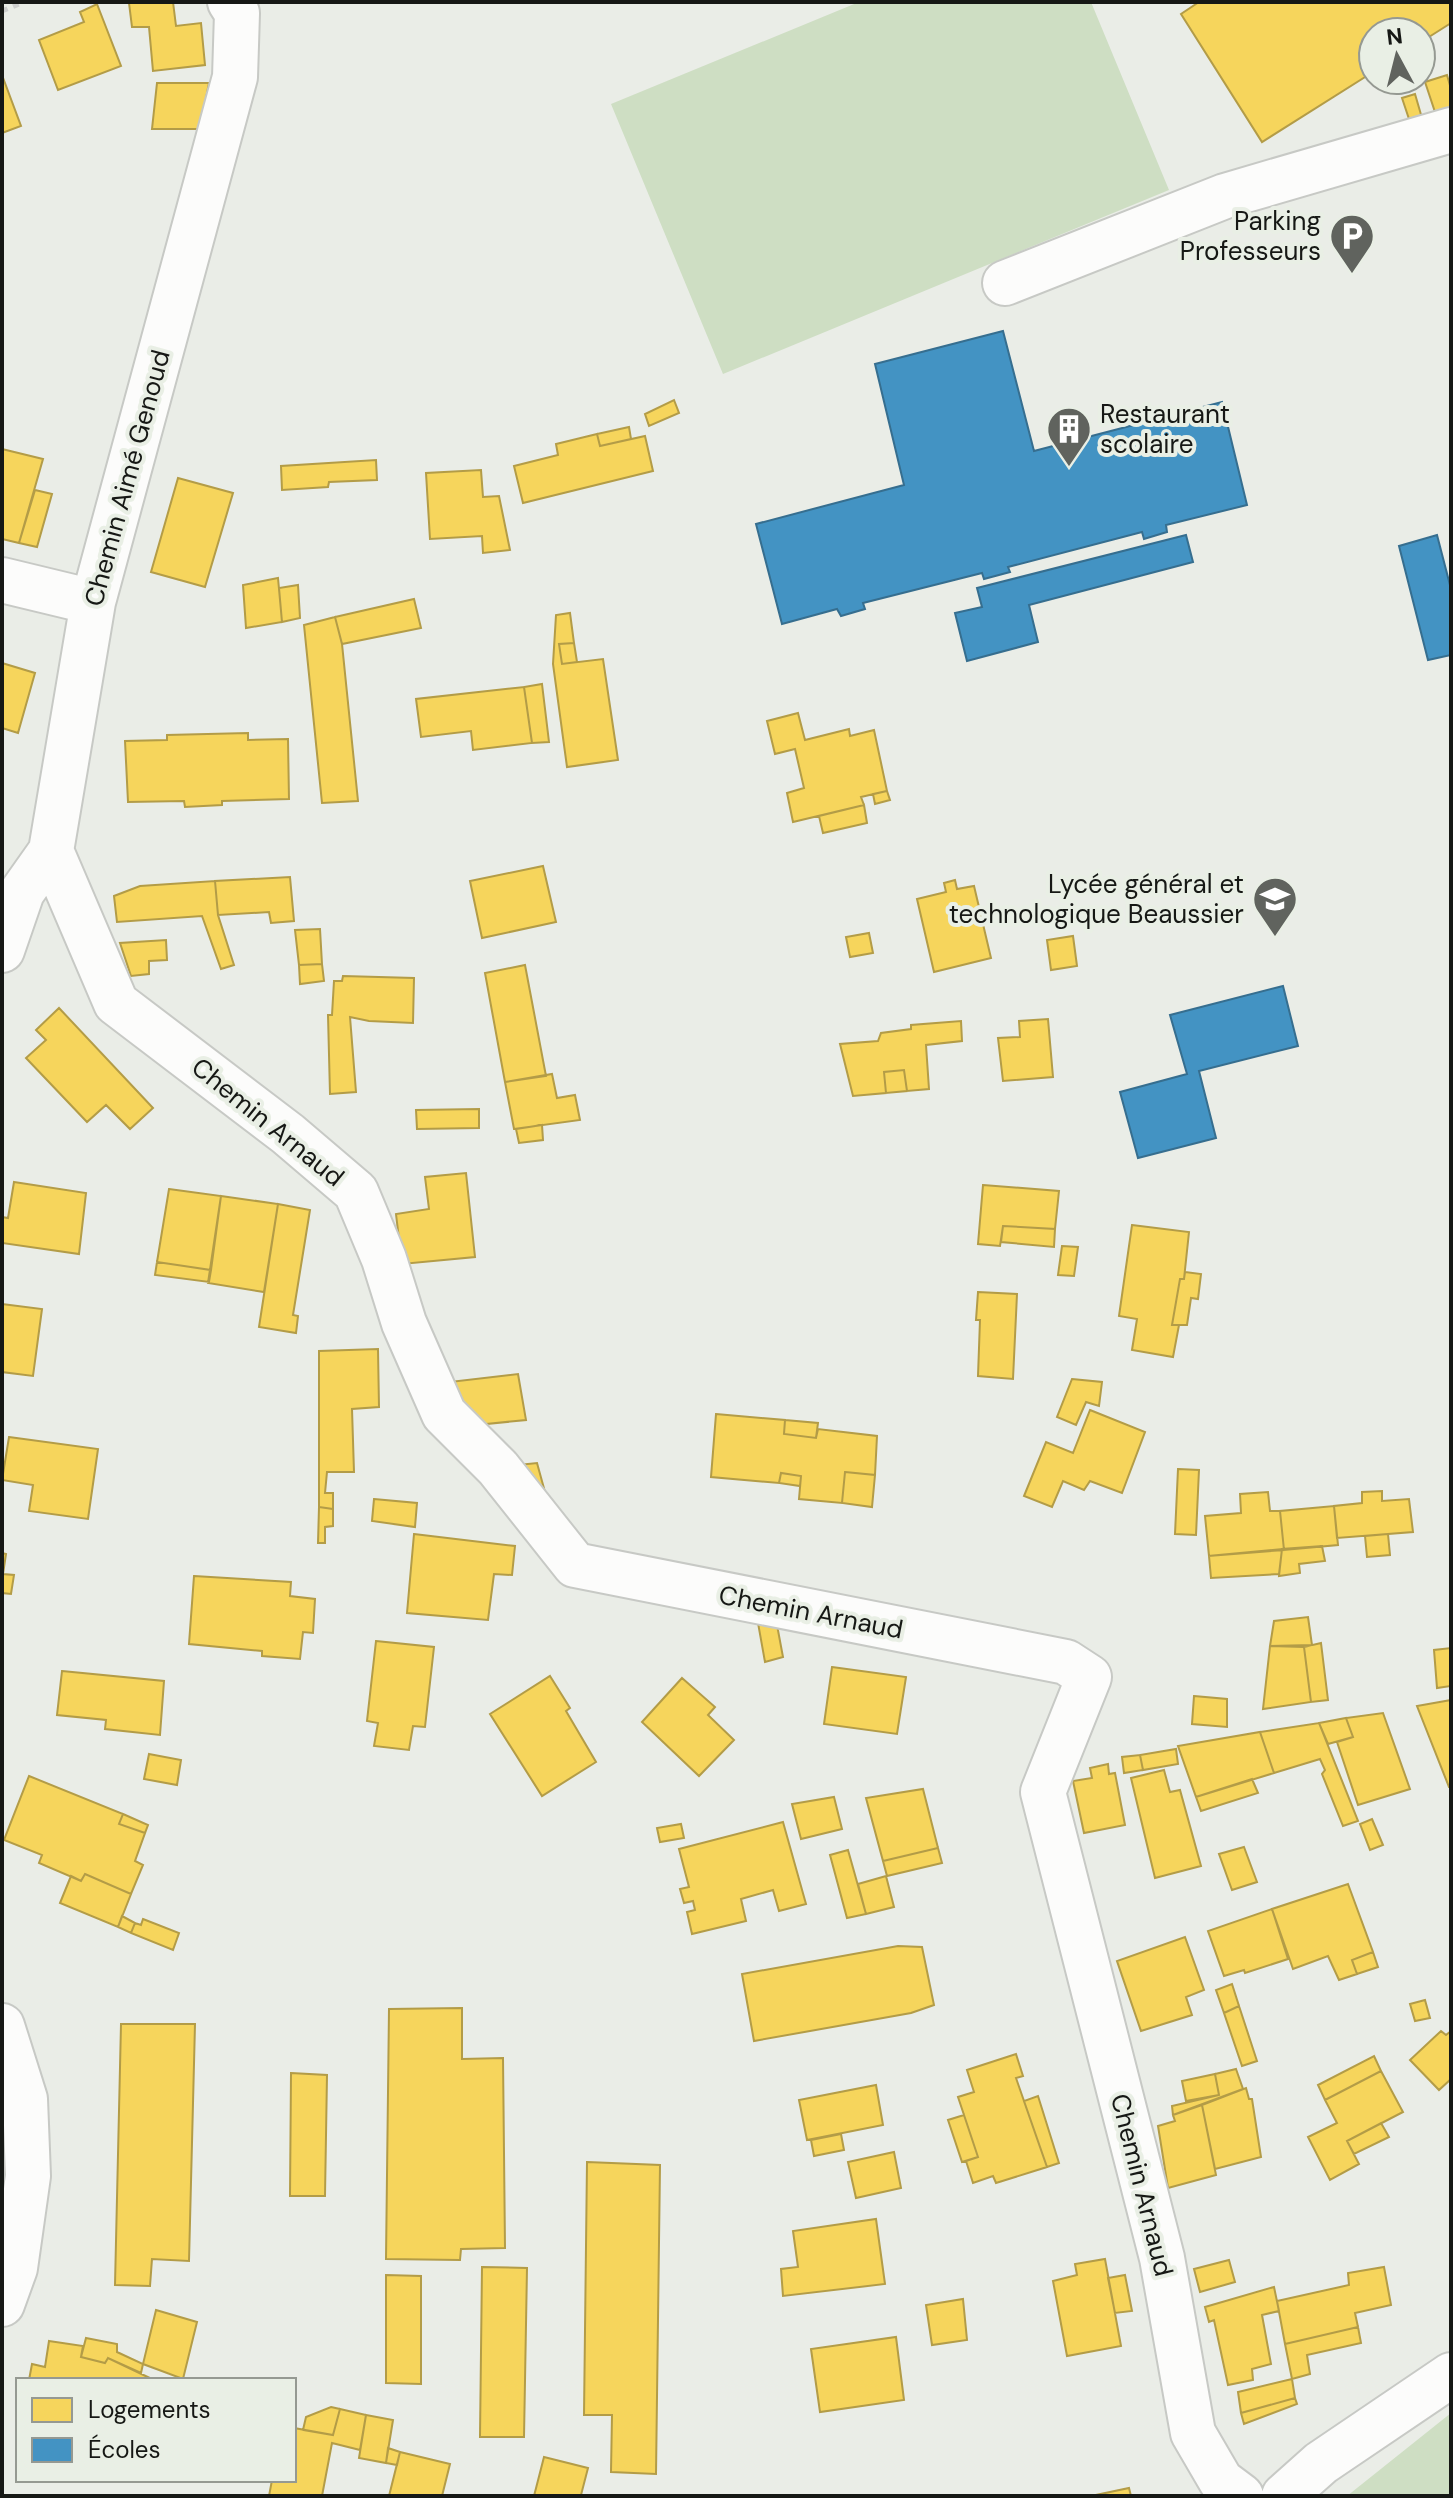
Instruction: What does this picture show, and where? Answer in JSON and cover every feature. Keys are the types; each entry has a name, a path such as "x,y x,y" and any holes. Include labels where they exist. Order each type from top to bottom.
{"street":[{"name":"Chemin Aimé Genoud","path":"2,950 22,892 51,851 93,602 235,77 237,13 230,2"},
{"path":"1005,283 1225,196 1451,130"},
{"path":"2,580 93,602"},
{"name":"Chemin Arnaud","path":"51,851 116,1003 288,1134 356,1192 384,1259 404,1323 444,1414 498,1468 575,1565 1066,1662 1089,1677 1043,1792 1162,2258 1193,2433 1221,2481 1241,2496"},
{"path":"2,2026 25,2099 28,2176 15,2268 2,2304"},
{"path":"1284,2496 1321,2463 1451,2375"}],"path":[{"path":"2,11 24,2"}],"green space":[{"path":"859,2 1091,2 1169,190 723,374 611,104"},
{"path":"1451,2413 1451,2496 1347,2496"}],"building: Logements":[{"path":"173,2 176,26 201,23 205,65 153,71 149,27 132,27 129,3"},
{"path":"1199,2 1451,2 1451,23 1437,32 1437,16 1357,16 1357,82 1262,142 1181,14"},
{"path":"97,4 121,66 58,90 39,40 84,22 80,12"},
{"path":"2,75 21,126 2,133"},
{"path":"1447,75 1451,89 1451,111 1436,115 1430,96 1437,96 1437,78"},
{"path":"157,83 209,83 200,129 152,129"},
{"path":"1416,96 1422,118 1410,122 1402,98"},
{"path":"674,400 679,413 649,426 645,414"},
{"path":"629,427 631,439 600,446 597,434"},
{"path":"597,434 600,446 645,436 653,471 523,503 514,466 558,455 556,444"},
{"path":"2,449 43,459 19,543 2,539"},
{"path":"376,460 377,480 329,482 328,487 282,490 281,466"},
{"path":"481,470 483,497 499,496 510,550 483,553 482,536 430,539 426,473"},
{"path":"178,478 233,493 205,587 151,572"},
{"path":"35,490 52,494 37,547 19,543"},
{"path":"278,578 282,622 246,628 243,585"},
{"path":"298,585 300,618 282,622 279,588"},
{"path":"414,599 421,628 342,644 335,617"},
{"path":"570,613 574,643 559,644 562,664 603,659 618,760 567,767 553,664 556,615"},
{"path":"335,617 342,644 358,801 322,803 304,625"},
{"path":"574,643 577,662 562,664 559,644"},
{"path":"2,663 35,673 18,733 2,728"},
{"path":"542,684 549,742 532,743 524,687"},
{"path":"524,687 532,743 473,750 471,731 421,737 416,699"},
{"path":"798,713 805,740 849,729 850,736 874,730 887,791 861,797 864,805 793,822 787,793 804,788 795,749 775,754 767,721"},
{"path":"248,733 248,740 288,739 289,799 222,801 222,805 185,807 184,801 128,802 125,741 167,740 167,735"},
{"path":"887,791 890,800 875,804 873,794"},
{"path":"864,805 867,823 823,833 819,816"},
{"path":"543,866 556,922 482,938 470,881"},
{"path":"290,877 294,921 271,923 269,912 218,915 215,881"},
{"path":"955,880 957,889 974,886 991,958 934,972 917,899 946,892 944,883"},
{"path":"215,881 218,915 234,965 221,969 202,916 117,922 114,896 140,886"},
{"path":"320,929 322,964 299,965 295,930"},
{"path":"869,933 873,953 850,957 846,937"},
{"path":"1073,936 1077,966 1051,970 1047,940"},
{"path":"166,940 167,960 149,961 149,974 131,976 120,943"},
{"path":"322,964 324,981 300,984 299,965"},
{"path":"525,965 546,1076 505,1082 485,973"},
{"path":"343,976 414,978 413,1023 350,1017 356,1092 330,1094 328,1015 332,1015 334,981 342,981"},
{"path":"59,1008 153,1108 130,1129 106,1105 87,1122 26,1058 46,1040 36,1030"},
{"path":"1048,1019 1053,1077 1003,1081 998,1038 1020,1037 1019,1021"},
{"path":"961,1021 962,1041 926,1045 929,1089 907,1091 904,1070 884,1072 886,1093 853,1096 840,1044 878,1041 881,1033 911,1029 911,1025"},
{"path":"904,1070 907,1091 886,1093 884,1072"},
{"path":"552,1074 557,1098 575,1095 580,1120 514,1129 505,1082"},
{"path":"479,1109 479,1128 417,1129 416,1110"},
{"path":"542,1125 543,1140 519,1143 516,1129"},
{"path":"466,1173 475,1257 402,1264 396,1214 429,1209 425,1177"},
{"path":"14,1182 86,1193 79,1254 2,1243 2,1217 8,1218"},
{"path":"983,1185 1059,1191 1055,1229 1003,1226 1000,1246 978,1244"},
{"path":"169,1189 221,1196 211,1270 157,1262"},
{"path":"221,1196 278,1204 264,1292 208,1283"},
{"path":"278,1204 310,1210 293,1315 298,1316 296,1333 259,1327"},
{"path":"1132,1225 1189,1232 1184,1279 1180,1279 1172,1325 1179,1325 1173,1357 1132,1350 1137,1319 1119,1316"},
{"path":"1003,1226 1055,1229 1054,1247 1001,1242"},
{"path":"1062,1246 1078,1247 1074,1276 1058,1275"},
{"path":"157,1262 211,1270 209,1282 155,1275"},
{"path":"1185,1272 1201,1274 1198,1299 1191,1298 1187,1325 1172,1325 1180,1279 1184,1279"},
{"path":"978,1292 1017,1294 1013,1379 978,1376"},
{"path":"2,1304 42,1309 33,1376 2,1372"},
{"path":"378,1349 379,1407 352,1409 354,1472 327,1472 325,1493 333,1493 333,1509 319,1507 319,1351"},
{"path":"518,1374 526,1420 467,1426 441,1383"},
{"path":"1072,1379 1102,1382 1099,1406 1086,1402 1076,1425 1057,1417"},
{"path":"1090,1410 1145,1432 1122,1493 1090,1481 1084,1490 1063,1481 1052,1507 1024,1496 1046,1442 1073,1453"},
{"path":"716,1414 785,1420 784,1434 816,1438 818,1429 877,1436 875,1475 845,1472 842,1503 799,1499 801,1476 781,1473 779,1483 711,1477"},
{"path":"785,1420 818,1423 816,1438 784,1434"},
{"path":"9,1437 98,1449 88,1519 29,1511 33,1485 2,1480"},
{"path":"537,1463 545,1492 509,1466"},
{"path":"1178,1469 1199,1470 1196,1535 1175,1534"},
{"path":"845,1472 875,1475 872,1507 842,1503"},
{"path":"781,1473 801,1476 800,1486 779,1483"},
{"path":"1382,1491 1382,1501 1409,1499 1413,1532 1337,1538 1334,1506 1362,1503 1362,1492"},
{"path":"1268,1492 1270,1511 1280,1511 1284,1550 1209,1556 1205,1516 1241,1513 1240,1494"},
{"path":"374,1499 417,1503 415,1527 372,1521"},
{"path":"1334,1506 1338,1545 1284,1550 1280,1511"},
{"path":"319,1507 333,1509 333,1526 325,1527 325,1543 318,1543"},
{"path":"414,1534 515,1546 512,1575 494,1574 488,1620 407,1613"},
{"path":"1388,1534 1390,1555 1367,1557 1365,1536"},
{"path":"1322,1546 1325,1561 1299,1564 1300,1573 1279,1576 1282,1549"},
{"path":"1282,1549 1279,1574 1211,1578 1209,1556"},
{"path":"2,1553 6,1554 3,1574 14,1575 11,1594 2,1593"},
{"path":"194,1576 291,1582 290,1596 315,1599 313,1633 303,1632 300,1659 262,1656 262,1651 189,1644"},
{"path":"1308,1617 1312,1645 1270,1646 1274,1621"},
{"path":"758,1623 777,1625 783,1657 765,1662"},
{"path":"376,1641 434,1647 425,1727 413,1726 409,1750 374,1746 378,1723 367,1721"},
{"path":"1321,1643 1328,1700 1311,1702 1304,1647"},
{"path":"1270,1646 1304,1647 1311,1702 1263,1709"},
{"path":"1451,1648 1451,1686 1437,1688 1434,1650"},
{"path":"832,1667 906,1677 897,1734 824,1724"},
{"path":"62,1671 164,1681 160,1735 105,1729 106,1720 57,1715"},
{"path":"550,1676 570,1708 566,1711 596,1762 542,1796 490,1714"},
{"path":"682,1678 715,1707 708,1715 734,1740 699,1776 642,1722"},
{"path":"1194,1696 1227,1699 1227,1727 1192,1724"},
{"path":"1451,1700 1451,1787 1449,1787 1417,1706"},
{"path":"1383,1713 1410,1789 1358,1805 1337,1742 1353,1737 1346,1718"},
{"path":"1346,1718 1353,1737 1328,1744 1319,1723"},
{"path":"1319,1723 1358,1821 1343,1826 1322,1774 1325,1770 1320,1759 1274,1773 1260,1732"},
{"path":"1260,1732 1274,1773 1196,1797 1178,1746"},
{"path":"1176,1749 1178,1764 1143,1770 1140,1755"},
{"path":"149,1754 181,1760 177,1785 144,1779"},
{"path":"1140,1755 1143,1770 1124,1773 1122,1757"},
{"path":"1108,1764 1109,1774 1115,1773 1125,1825 1084,1833 1073,1781 1092,1778 1090,1768"},
{"path":"1164,1770 1170,1792 1180,1790 1201,1866 1155,1878 1131,1778"},
{"path":"29,1776 123,1814 119,1824 145,1833 135,1861 143,1865 131,1894 85,1874 81,1881 39,1863 42,1855 4,1840"},
{"path":"1252,1779 1258,1793 1201,1811 1196,1797"},
{"path":"923,1789 938,1848 883,1861 866,1798"},
{"path":"834,1797 842,1829 801,1839 792,1804"},
{"path":"123,1814 148,1825 145,1833 119,1824"},
{"path":"1372,1819 1383,1845 1370,1850 1360,1824"},
{"path":"783,1822 806,1904 779,1911 773,1890 741,1899 746,1921 692,1934 687,1912 695,1910 693,1901 684,1903 680,1889 689,1887 679,1849"},
{"path":"681,1824 684,1838 660,1842 657,1828"},
{"path":"1244,1847 1257,1882 1232,1890 1219,1854"},
{"path":"938,1848 942,1863 887,1876 883,1861"},
{"path":"848,1850 866,1914 847,1918 830,1855"},
{"path":"85,1874 131,1894 118,1927 60,1903 71,1876 81,1881"},
{"path":"886,1876 894,1907 866,1914 858,1884"},
{"path":"1348,1884 1373,1952 1352,1960 1357,1974 1339,1980 1328,1956 1293,1969 1272,1909"},
{"path":"1272,1909 1288,1959 1245,1973 1244,1970 1224,1976 1208,1931"},
{"path":"122,1916 135,1923 131,1933 118,1927"},
{"path":"143,1919 179,1933 173,1950 131,1933 135,1923 141,1925"},
{"path":"1185,1937 1204,1990 1186,1997 1192,2015 1141,2031 1117,1961"},
{"path":"898,1946 922,1947 934,2005 911,2013 754,2041 742,1974"},
{"path":"1373,1952 1378,1967 1357,1974 1352,1960"},
{"path":"1232,1984 1239,2006 1224,2013 1216,1990"},
{"path":"1425,2000 1430,2018 1415,2021 1410,2004"},
{"path":"1239,2006 1257,2061 1242,2066 1224,2013"},
{"path":"462,2008 462,2059 503,2058 505,2248 461,2249 460,2260 386,2259 389,2009"},
{"path":"121,2024 195,2024 189,2261 152,2259 150,2286 115,2285"},
{"path":"1441,2031 1446,2035 1451,2031 1451,2079 1439,2090 1410,2060"},
{"path":"1016,2054 1023,2076 1016,2078 1047,2167 996,2183 993,2176 973,2183 966,2161 978,2157 958,2097 974,2092 967,2070"},
{"path":"1374,2056 1381,2071 1325,2100 1318,2085"},
{"path":"1236,2069 1243,2089 1173,2115 1172,2106 1219,2095 1215,2074"},
{"path":"1381,2071 1403,2112 1347,2141 1359,2164 1330,2180 1308,2137 1337,2123 1325,2100"},
{"path":"291,2073 327,2075 325,2196 290,2196"},
{"path":"1215,2074 1219,2095 1186,2101 1182,2081"},
{"path":"876,2085 883,2125 807,2140 799,2100"},
{"path":"1246,2088 1249,2099 1252,2099 1261,2157 1215,2169 1202,2105"},
{"path":"1038,2096 1059,2163 1047,2167 1024,2101"},
{"path":"1202,2105 1216,2175 1168,2188 1158,2126 1175,2121 1173,2115"},
{"path":"964,2115 978,2157 962,2162 948,2120"},
{"path":"1381,2123 1389,2137 1354,2154 1347,2141"},
{"path":"841,2134 844,2150 814,2156 811,2140"},
{"path":"894,2152 901,2188 856,2198 848,2162"},
{"path":"587,2162 660,2165 656,2474 611,2472 612,2415 584,2415"},
{"path":"876,2219 885,2284 783,2296 781,2269 798,2267 793,2231"},
{"path":"1105,2259 1121,2346 1067,2356 1053,2281 1077,2275 1075,2264"},
{"path":"1229,2260 1235,2282 1200,2292 1194,2269"},
{"path":"482,2267 527,2268 524,2437 480,2437"},
{"path":"1384,2267 1391,2305 1355,2313 1358,2327 1285,2344 1277,2301 1349,2285 1348,2273"},
{"path":"386,2275 421,2276 421,2384 386,2383"},
{"path":"1125,2275 1132,2311 1115,2313 1108,2278"},
{"path":"1274,2287 1279,2311 1262,2315 1271,2364 1252,2369 1253,2380 1228,2385 1214,2320 1209,2322 1205,2307"},
{"path":"963,2299 967,2340 932,2345 926,2305"},
{"path":"156,2310 197,2322 183,2378 143,2364"},
{"path":"1358,2327 1361,2343 1307,2355 1310,2374 1292,2379 1285,2344"},
{"path":"896,2337 904,2400 820,2412 811,2349"},
{"path":"86,2338 117,2344 117,2352 143,2364 141,2373 108,2358 105,2363 81,2357"},
{"path":"49,2341 83,2346 81,2357 105,2363 108,2358 150,2378 29,2378 32,2364 45,2367"},
{"path":"1292,2379 1295,2398 1241,2413 1238,2392"},
{"path":"1295,2398 1297,2404 1244,2424 1241,2413"},
{"path":"331,2407 340,2409 333,2435 303,2430 306,2417"},
{"path":"340,2409 366,2415 360,2450 332,2443 322,2496 269,2496 272,2482 296,2482 296,2428 333,2435"},
{"path":"366,2415 393,2420 386,2463 359,2458"},
{"path":"388,2448 400,2452 397,2465 386,2463"},
{"path":"400,2452 450,2464 442,2496 389,2496"},
{"path":"544,2457 588,2468 581,2495 584,2496 534,2496"},
{"path":"1129,2488 1131,2496 1091,2496"}],"building: Écoles":[{"name":"Restaurant scolaire","path":"1003,331 1034,451 1222,402 1247,505 1166,525 1167,532 1144,539 1142,532 1008,567 1010,572 984,579 982,573 863,603 865,609 841,616 837,609 782,624 756,524 904,485 875,364"},
{"path":"1186,535 1193,562 1029,605 1038,642 967,661 955,613 982,607 977,588"},
{"path":"1437,535 1451,589 1451,655 1428,660 1399,546"},
{"path":"1283,986 1298,1046 1199,1071 1216,1138 1138,1158 1120,1092 1187,1074 1170,1015"}],"place":[{"name":"Parking Professeurs","path":"1352,275"},
{"name":"Restaurant scolaire","path":"1069,468"},
{"name":"Lycée général et technologique Beaussier","path":"1275,938"}]}
